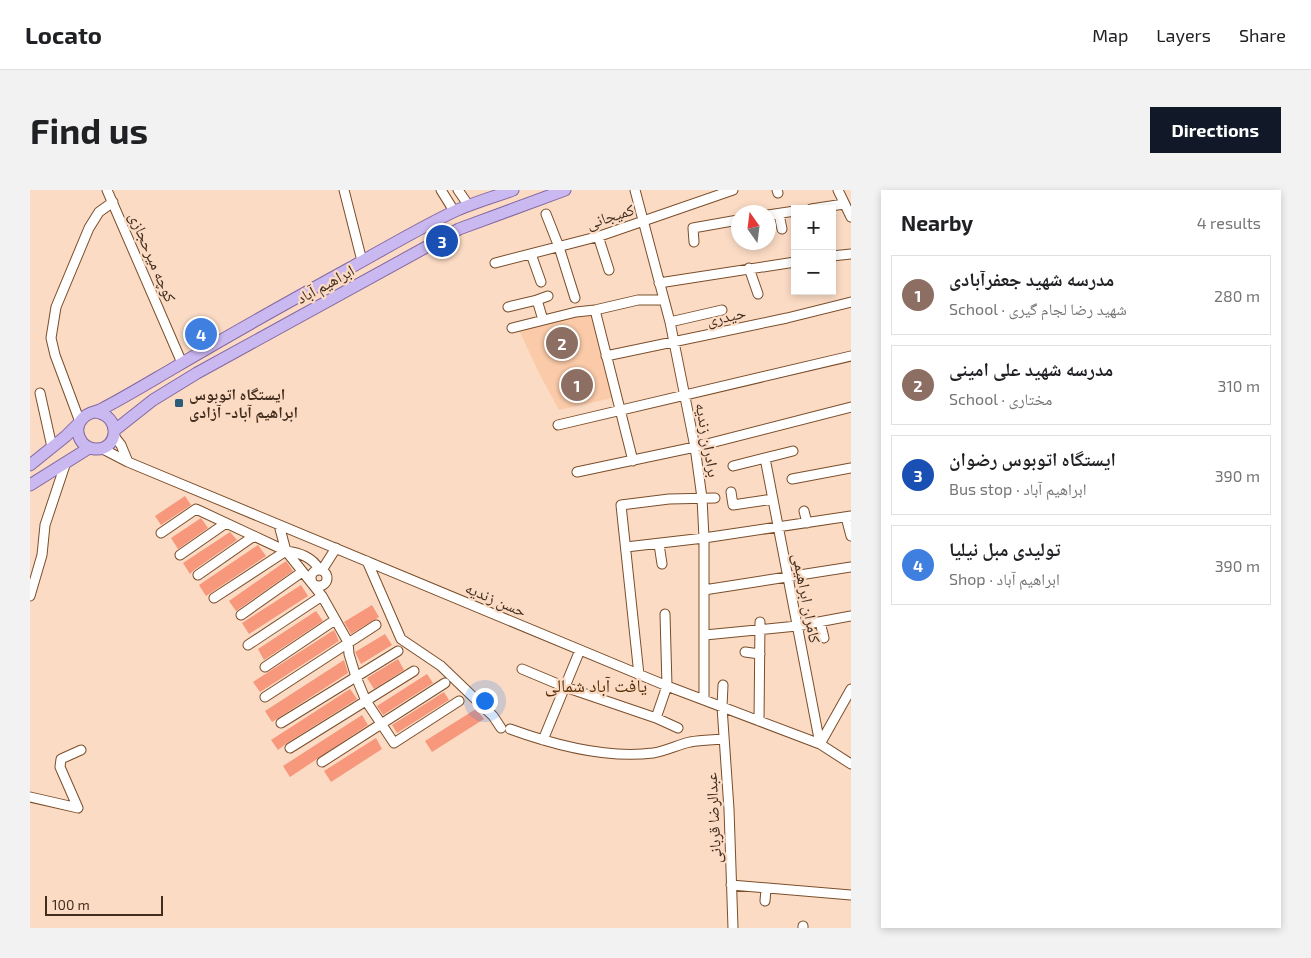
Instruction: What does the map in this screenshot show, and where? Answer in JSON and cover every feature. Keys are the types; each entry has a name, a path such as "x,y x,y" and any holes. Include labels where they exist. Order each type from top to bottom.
{"main road":[{"name":"ابراهیم آباد","path":"94,412 133,393 182,363 454,211 514,190"},
{"name":"ابراهیم آباد","path":"114,433 153,400 197,373 459,228 565,190"},
{"path":"30,465 84,417 94,412 106,415 114,424 111,442 101,448 89,448 30,485"},
{"path":"80,422 78,428 80,440 89,448"}],"street":[{"name":"کوچه میرحجازی","path":"107,190 182,363"},
{"path":"344,190 362,261"},
{"path":"441,190 454,211"},
{"path":"458,190 468,206"},
{"name":"برادران زندیه","path":"635,190 670,322 695,447 702,498 705,635 704,700"},
{"name":"کمیجانی","path":"495,264 598,236 733,190"},
{"path":"838,190 851,216"},
{"path":"80,422 55,355 51,338 56,307 89,228 99,212 113,202"},
{"path":"836,205 844,204"},
{"path":"776,214 791,212"},
{"path":"546,214 559,247 574,298"},
{"path":"779,214 782,229"},
{"path":"694,242 693,228 731,221"},
{"path":"598,236 609,270"},
{"path":"531,254 541,282"},
{"path":"836,256 851,254"},
{"path":"659,283 791,263"},
{"path":"749,268 758,294"},
{"path":"508,307 548,296"},
{"path":"537,300 543,320"},
{"path":"512,328 576,312 595,310 638,300 664,300"},
{"name":"حیدری","path":"606,356 787,318 851,302"},
{"path":"595,310 633,461"},
{"path":"670,322 722,310"},
{"path":"558,425 851,356"},
{"path":"40,393 52,447"},
{"path":"576,472 695,447 851,408"},
{"path":"114,433 128,462"},
{"name":"حسن زندیه","path":"101,448 128,462 639,675 820,744 851,764"},
{"path":"733,466 793,451"},
{"name":"کامران ابراهیمی","path":"765,458 820,744"},
{"path":"30,596 42,555 45,525 66,462"},
{"path":"792,479 851,468"},
{"path":"731,492 733,504 772,499"},
{"path":"639,675 621,505 669,499 716,498"},
{"path":"161,533 196,509 286,551 299,552 326,573 327,582 320,586 312,582"},
{"path":"804,511 807,523"},
{"path":"626,547 704,538 848,517 851,536"},
{"path":"180,555 226,523"},
{"path":"279,524 286,551 322,596 348,642 349,654 356,677 366,700 394,743 460,701"},
{"path":"198,575 254,536"},
{"path":"659,544 662,564"},
{"path":"312,582 312,573 321,570 336,548"},
{"path":"214,598 286,551"},
{"path":"367,561 401,639 441,666 506,729 543,740 601,752 638,754 654,752 691,742 724,739"},
{"path":"704,590 851,566"},
{"path":"241,615 302,572"},
{"path":"248,645 322,596"},
{"path":"656,718 667,686 665,614"},
{"path":"705,635 760,626 797,626 851,616"},
{"path":"265,666 335,620"},
{"path":"820,622 824,638"},
{"path":"265,697 376,625"},
{"path":"759,721 760,626"},
{"path":"543,740 580,650"},
{"path":"281,723 398,651"},
{"path":"744,652 760,654"},
{"path":"522,669 565,687 656,718 678,728"},
{"path":"290,748 414,671"},
{"path":"322,762 445,684"},
{"name":"عبدالرضا قربانی","path":"722,685 733,928"},
{"path":"820,744 851,689"},
{"path":"30,797 78,808 60,767 61,759 81,750"},
{"path":"731,885 851,895"},
{"path":"765,901 766,889"}],"shaded area":[{"path":"593,312 612,398 559,410 519,330"}],"building":[{"path":"185,496 191,505 161,525 155,516"},
{"path":"201,518 208,528 178,549 171,538"},
{"path":"230,532 237,540 190,574 183,563"},
{"path":"258,545 266,556 206,596 199,585"},
{"path":"286,561 293,571 236,611 229,601"},
{"path":"301,585 308,596 249,634 242,623"},
{"path":"372,605 379,617 351,634 344,622"},
{"path":"316,611 323,621 264,660 258,649"},
{"path":"334,630 339,641 260,692 253,682"},
{"path":"385,634 392,645 361,664 355,652"},
{"path":"398,659 404,670 374,689 367,678"},
{"path":"344,660 348,673 272,722 265,711"},
{"path":"427,674 433,683 383,715 377,706"},
{"path":"350,689 357,699 278,750 271,740"},
{"path":"444,692 449,700 397,733 392,725"},
{"path":"476,709 484,719 432,752 425,741"},
{"path":"362,715 368,725 290,777 283,766"},
{"path":"376,738 382,749 331,782 324,771"}],"place":[{"name":"ایستگاه اتوبوس رضوان","path":"442,241"},
{"name":"تولیدی مبل نیلیا","path":"201,334"},
{"name":"مدرسه شهید علی امینی","path":"562,343"},
{"name":"مدرسه شهید جعفرآبادی","path":"577,385"},
{"name":"ایستگاه اتوبوس ابراهیم آباد- آزادی","path":"179,403"}],"district":[{"name":"یافت آباد شمالی","path":"596,686"}]}
